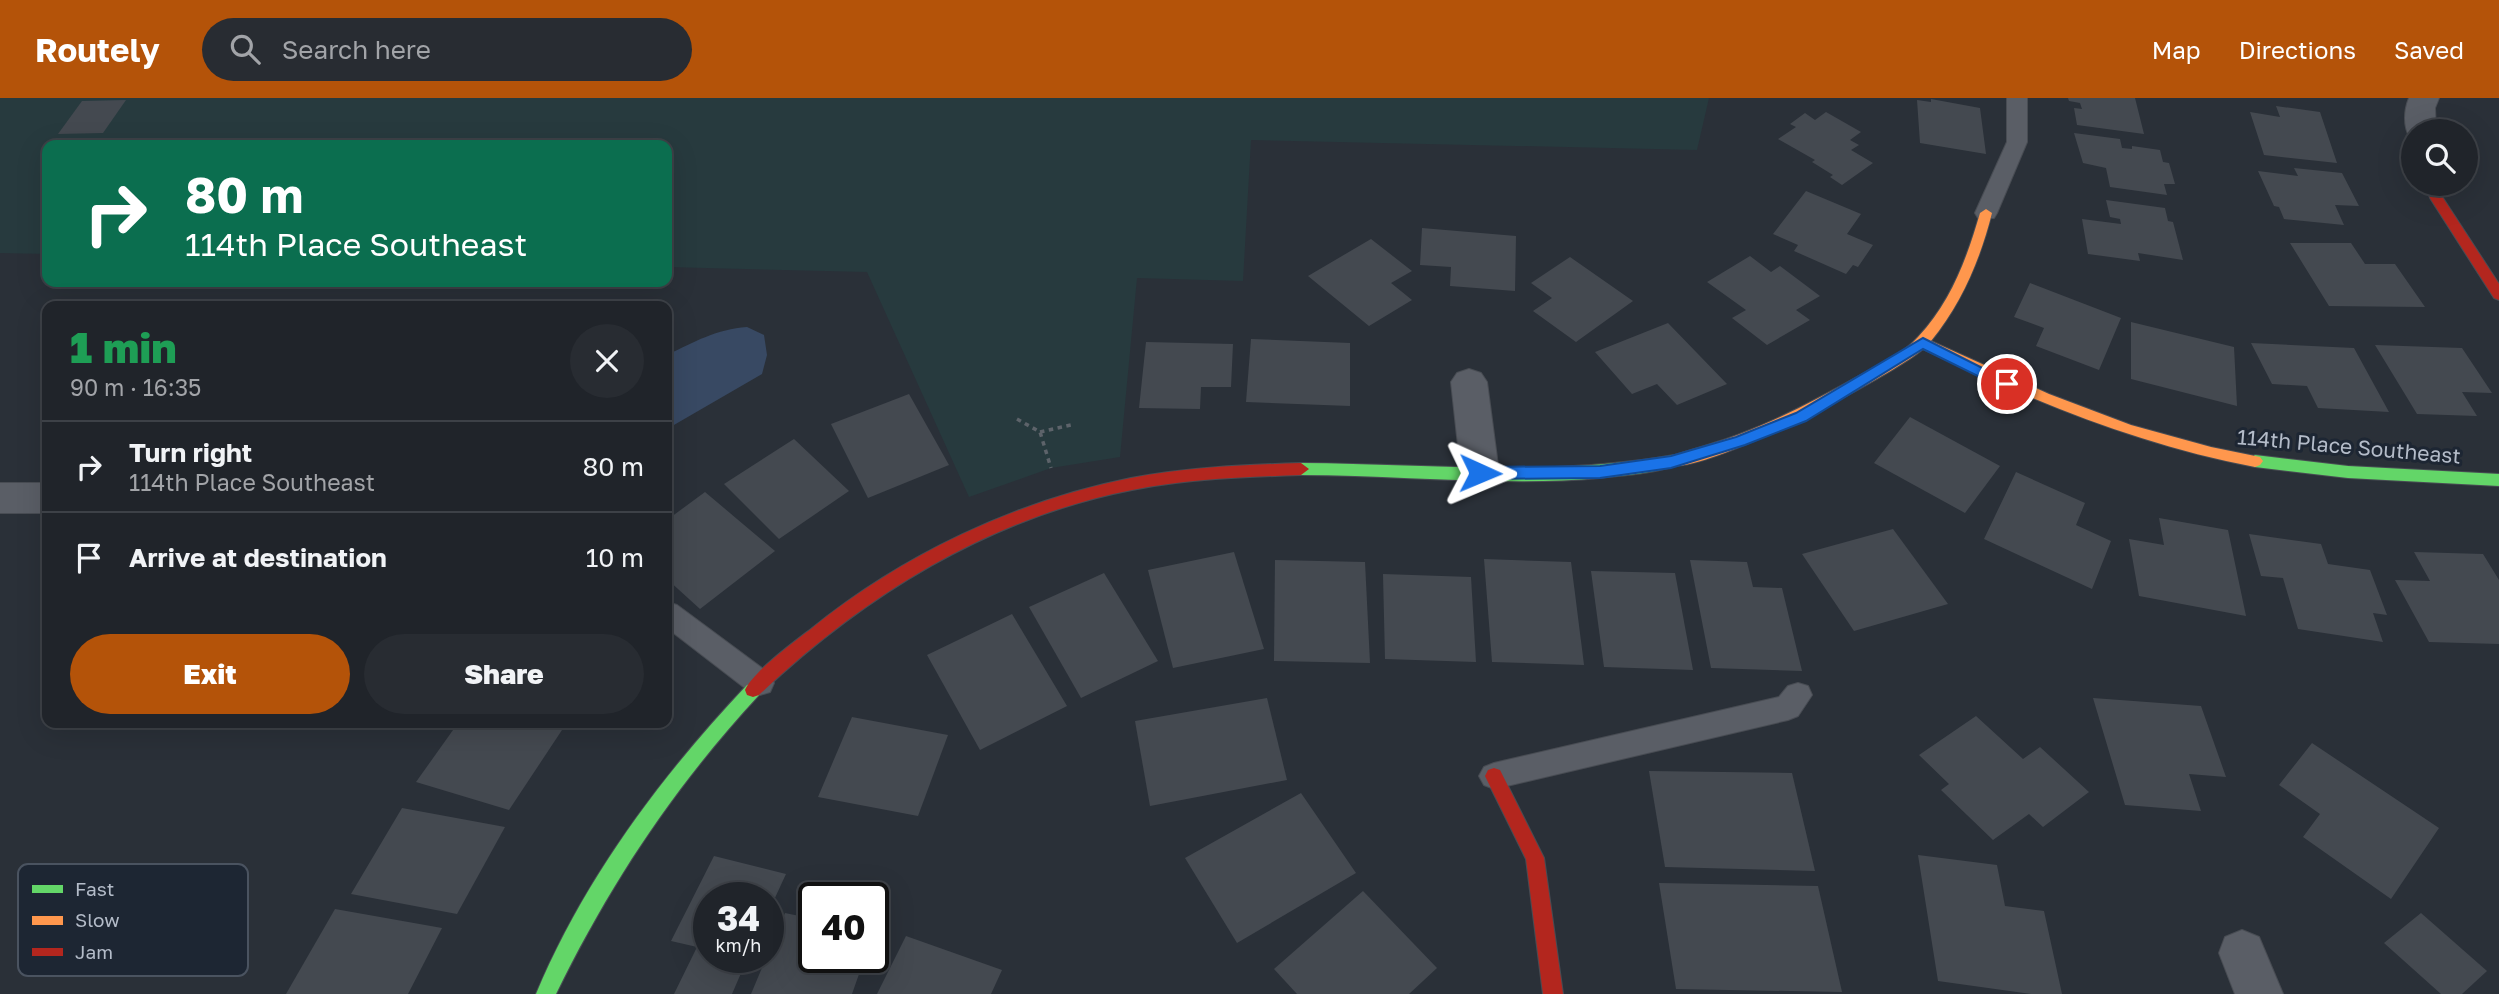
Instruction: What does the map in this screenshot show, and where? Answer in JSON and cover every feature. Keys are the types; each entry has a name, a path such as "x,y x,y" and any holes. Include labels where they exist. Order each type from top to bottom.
{"street":[{"path":"2420,119 2420,108 2424,98"},
{"path":"2436,196 2499,295"},
{"path":"546,994 573,937 650,811 677,773 760,682 838,618 901,575 976,536 1061,502 1180,475 1307,468 1480,473 1600,472 1683,458 1740,441 1801,417 1923,343 1976,254 1986,213"},
{"name":"114th Place Southeast","path":"1923,343 2072,412 2200,451 2347,471 2499,480"},
{"path":"1469,382 1480,473"},
{"path":"0,498 42,498"},
{"path":"1494,776 1535,858 1553,994"}],"lane":[{"path":"1986,213 2017,142 2017,98"},
{"path":"672,617 760,682"},
{"path":"1494,776 1788,707 1798,695"}],"path":[{"path":"1017,419 1040,432 1071,425"},
{"path":"1040,432 1061,502"}],"green space":[{"path":"0,98 1709,98 1697,150 1251,140 1243,281 1137,278 1120,457 1051,468 969,497 867,272 672,267 672,140 42,140 42,254 0,253"}],"water":[{"path":"747,327 764,335 767,355 762,374 672,426 672,353 716,333"}],"building":[{"path":"2068,98 2135,98 2144,134 2077,125 2074,108 2082,109 2080,103 2069,101"},
{"path":"1931,99 1980,108 1986,154 1920,143 1917,100 1931,102"},
{"path":"126,100 103,133 58,134 82,101"},
{"path":"2276,106 2320,112 2337,163 2264,155 2250,112 2280,117"},
{"path":"1826,112 1861,132 1850,140 1859,145 1851,150 1873,163 1842,185 1830,177 1833,175 1812,162 1815,160 1778,139 1796,127 1790,124 1805,113 1815,120"},
{"path":"2074,133 2120,139 2122,148 2132,149 2132,146 2160,150 2163,162 2169,163 2175,184 2164,184 2167,195 2110,187 2106,168 2083,163"},
{"path":"2294,168 2342,173 2359,206 2335,205 2344,225 2284,219 2279,207 2274,206 2258,171 2298,176"},
{"path":"1806,191 1861,214 1847,234 1873,245 1858,267 1853,265 1846,274 1794,251 1798,245 1773,234"},
{"path":"2106,200 2165,208 2168,221 2173,222 2183,260 2138,253 2140,261 2088,254 2082,219 2121,224 2120,219 2110,217"},
{"path":"1422,228 1516,236 1515,291 1450,286 1451,267 1420,265"},
{"path":"1371,239 1412,271 1391,283 1412,300 1369,326 1308,276"},
{"path":"2290,243 2351,243 2365,264 2395,264 2425,307 2329,306"},
{"path":"1750,256 1771,272 1780,266 1820,296 1796,310 1810,320 1767,345 1732,318 1746,310 1707,282"},
{"path":"1570,257 1633,301 1576,342 1533,311 1552,298 1531,283"},
{"path":"2030,283 2121,318 2099,370 2036,346 2044,328 2014,317"},
{"path":"2131,322 2234,347 2237,406 2131,379"},
{"path":"1668,323 1727,384 1677,405 1657,384 1632,394 1595,352"},
{"path":"1251,339 1350,343 1350,406 1246,402"},
{"path":"1146,342 1233,344 1231,387 1201,387 1200,409 1139,408"},
{"path":"2251,343 2354,348 2389,412 2318,408 2307,386 2272,384"},
{"path":"2375,345 2462,348 2492,393 2462,392 2477,416 2417,414"},
{"path":"909,394 949,465 868,498 831,424"},
{"path":"1910,417 2000,466 1965,513 1874,463"},
{"path":"794,439 849,491 779,539 724,484"},
{"path":"2016,472 2085,503 2076,525 2111,541 2092,589 1984,539"},
{"path":"705,492 775,551 700,609 672,584 672,516"},
{"path":"2159,518 2228,530 2246,616 2139,596 2129,539 2164,545"},
{"path":"1893,529 1948,604 1854,631 1802,554"},
{"path":"2249,534 2321,544 2328,564 2370,570 2387,615 2373,613 2383,642 2298,629 2283,578 2261,576"},
{"path":"1234,552 1264,649 1173,668 1148,570"},
{"path":"2414,552 2483,554 2499,580 2499,644 2429,642 2395,580 2430,581"},
{"path":"1484,559 1571,562 1584,665 1492,662"},
{"path":"1275,560 1365,562 1370,663 1274,661"},
{"path":"1690,560 1747,562 1753,587 1782,588 1802,671 1711,668"},
{"path":"1591,571 1675,573 1693,670 1604,667"},
{"path":"1104,573 1158,661 1081,698 1029,607"},
{"path":"1383,574 1471,577 1476,662 1385,659"},
{"path":"1012,614 1067,706 980,750 927,655"},
{"path":"1267,698 1287,780 1150,806 1135,721"},
{"path":"2093,698 2201,706 2226,777 2189,774 2201,811 2125,805"},
{"path":"1976,716 2023,759 2040,747 2089,792 2043,827 2029,814 1993,840 1941,790 1949,784 1919,755"},
{"path":"852,717 948,735 918,816 818,797"},
{"path":"454,728 562,730 509,810 416,782"},
{"path":"2312,743 2439,828 2391,899 2303,837 2320,814 2279,785"},
{"path":"1649,771 1792,773 1815,871 1665,867"},
{"path":"1301,793 1356,873 1237,943 1185,858"},
{"path":"402,808 505,827 457,914 351,894"},
{"path":"1918,855 1997,865 2005,906 2044,911 2062,994 2031,994 1938,981"},
{"path":"714,856 786,874 782,882 701,882"},
{"path":"1659,883 1818,886 1842,992 1676,989"},
{"path":"1363,891 1437,968 1409,994 1297,994 1274,969"},
{"path":"693,898 693,946 671,941"},
{"path":"335,909 442,928 408,994 286,994"},
{"path":"785,913 798,916 798,973 859,973 852,994 751,994 760,973 784,973"},
{"path":"2421,913 2487,971 2462,994 2441,994 2384,943"},
{"path":"906,936 1002,970 991,994 877,994"},
{"path":"693,955 693,973 741,973 732,994 674,994"}],"traffic: fast":[{"path":"1301,469 1535,475 1628,469 1674,461"},
{"path":"2255,461 2348,472 2499,480"},
{"path":"546,994 589,910 636,833 690,761 753,690"}],"traffic: slow":[{"path":"1674,461 1723,447 1770,428 1838,394 1909,353 1935,327 1954,297 1976,247 1986,213"},
{"path":"1923,343 2044,398 2126,429 2211,453 2255,461"}],"traffic: jam":[{"path":"2436,196 2499,295"},
{"path":"753,690 790,655 872,593 916,566 1009,521 1106,490 1154,480 1228,472 1301,469"},
{"path":"1494,776 1535,858 1553,994"}],"route":[{"path":"1480,473 1600,472 1671,462 1740,441 1801,417 1923,343 2007,384"}]}
